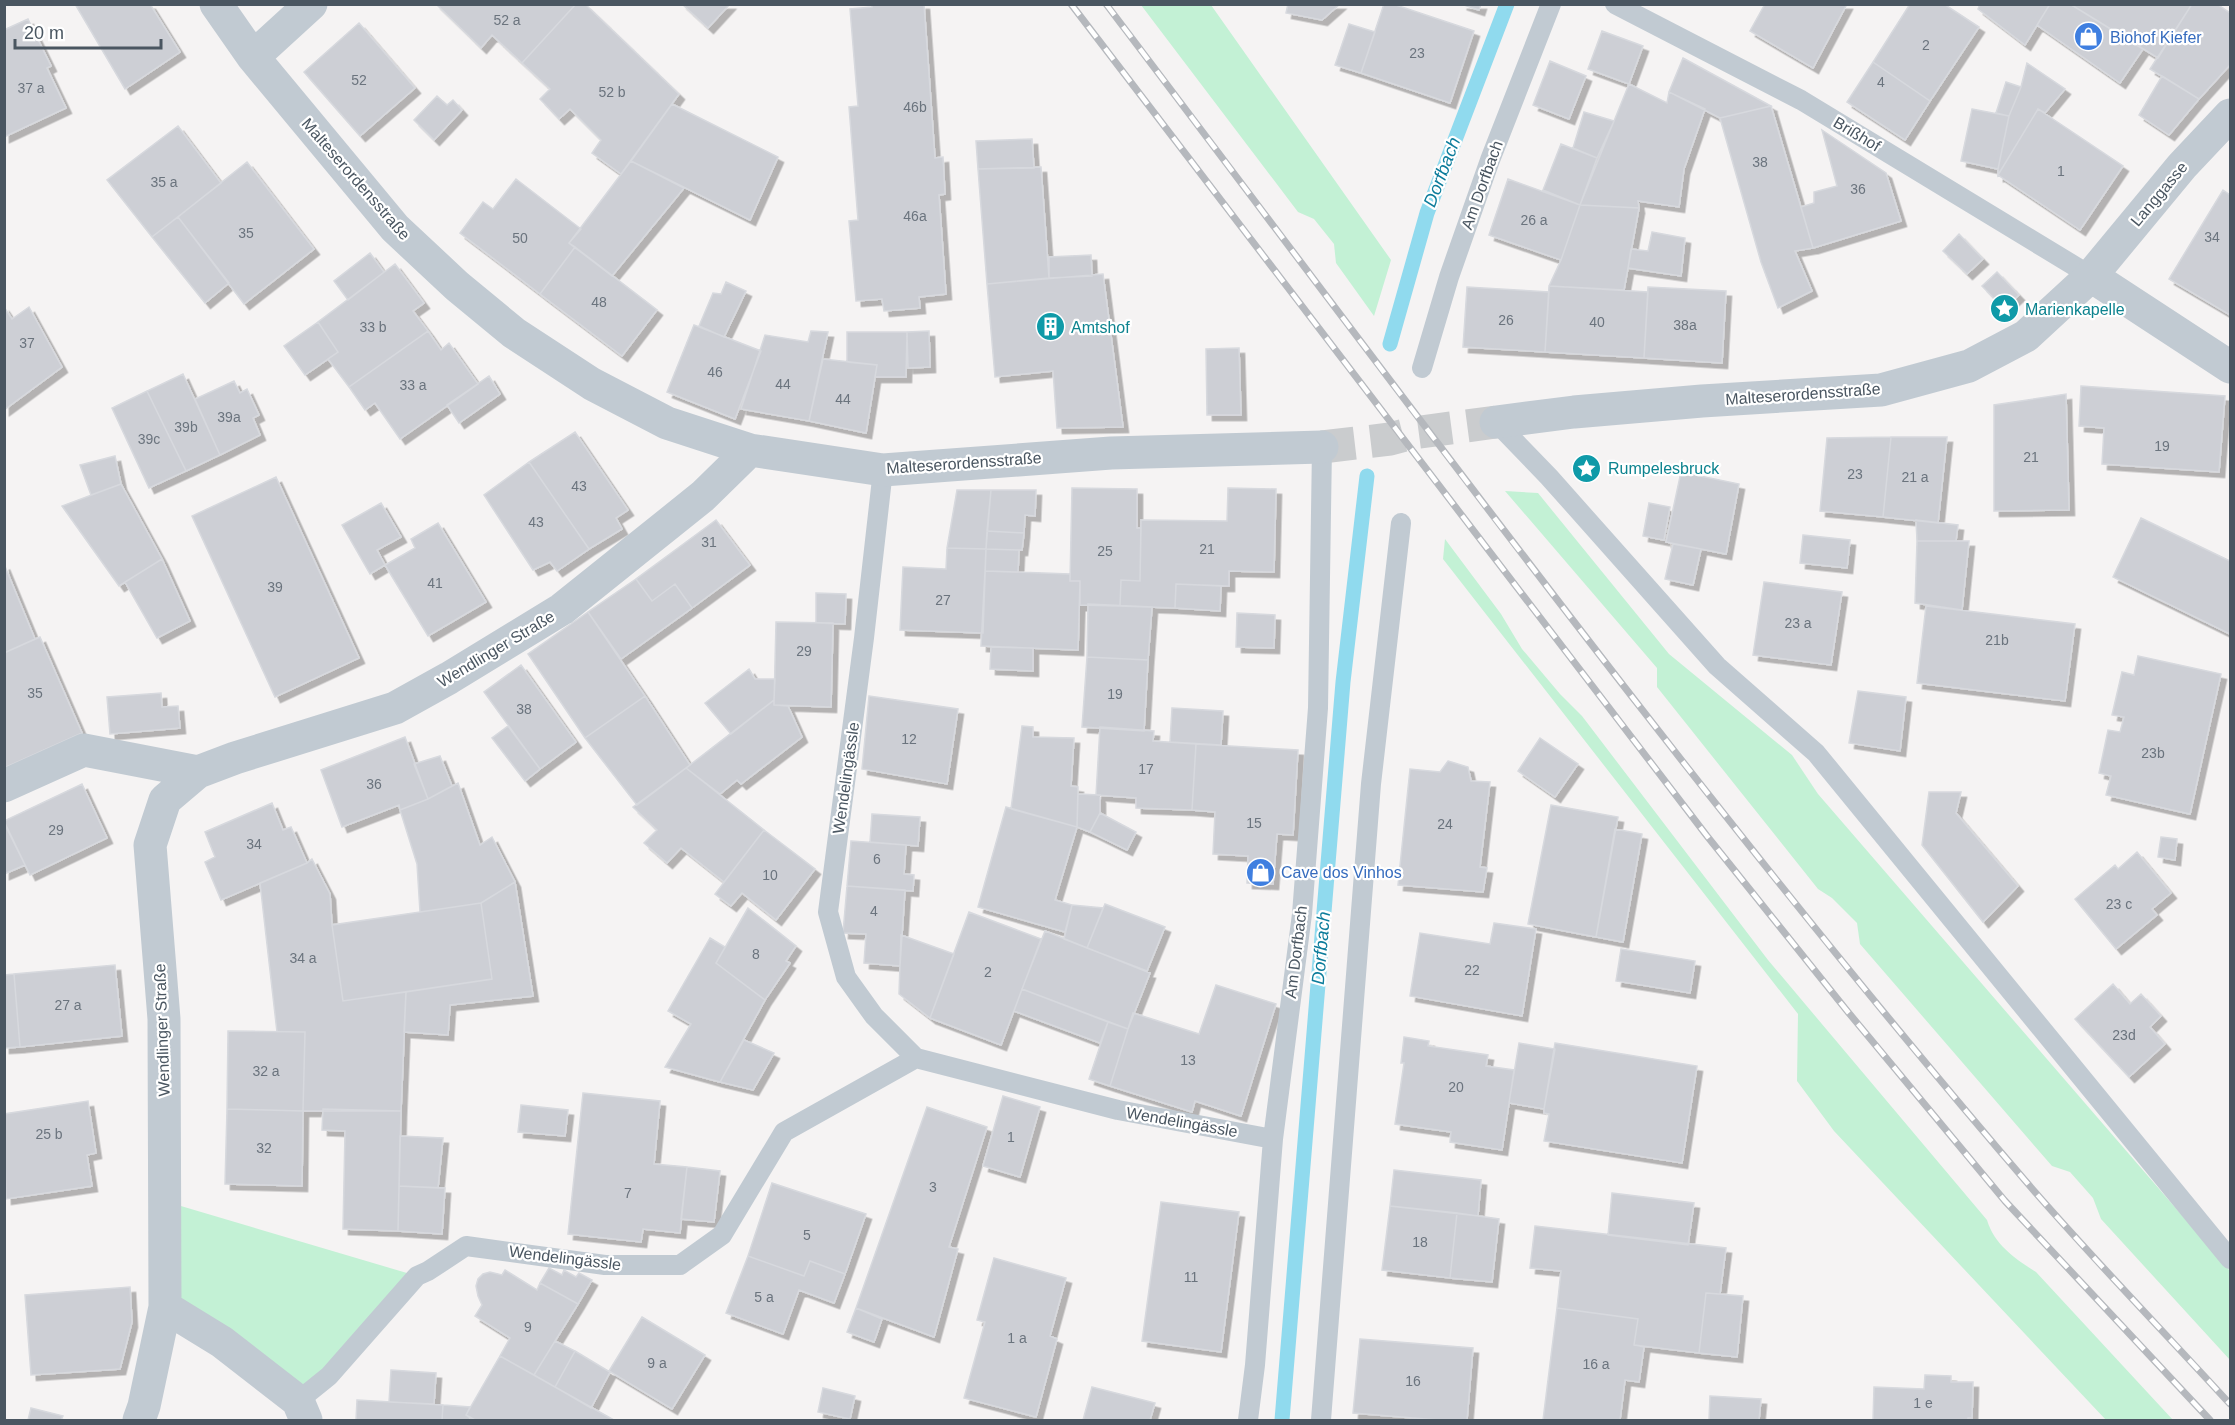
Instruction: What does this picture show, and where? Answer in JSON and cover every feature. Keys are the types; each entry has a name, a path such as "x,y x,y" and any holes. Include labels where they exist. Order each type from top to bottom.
{"street":[{"name":"Malteserordensstraße","path":"216,4 253,57 395,228 457,286 514,333 592,384 667,423 750,450 883,470 1111,453 1322,447"},
{"path":"253,57 311,4"},
{"name":"Langgasse","path":"2091,276 2182,166 2230,115"},
{"name":"Malteserordensstraße","path":"1496,422 1574,411 1881,390 1969,366 2026,336 2091,276"},
{"path":"2091,276 2230,367"},
{"name":"Wendlinger Straße","path":"139,1420 165,1307 164,1019 150,845 165,800 198,772 235,758 395,708 449,678 562,609 703,495 750,450"},
{"path":"4,786 84,750 198,772"},
{"path":"165,1307 222,1342 302,1411"}],"lane":[{"name":"Am Dorfbach","path":"1422,368 1449,277 1483,181 1551,4"},
{"name":"Brißhof","path":"1616,4 1801,100 2091,276"},
{"path":"1496,422 1549,477 1717,666 1816,753 2230,1258"},
{"name":"Am Dorfbach","path":"1248,1420 1255,1365 1273,1139 1302,914 1318,708 1322,447"},
{"name":"Wendelingässle","path":"883,470 864,638 828,912 846,977 874,1016 916,1058 1118,1110 1273,1139"},
{"path":"1321,1420 1371,784 1401,523"},
{"name":"Wendelingässle","path":"302,1411 329,1376 417,1276 466,1246 605,1265 680,1265 722,1235 784,1132 916,1058"}],"green space":[{"path":"1141,5 1211,5 1391,260 1374,316 1336,263 1334,244 1314,219 1298,212"},
{"path":"1505,491 1538,493 1669,654 1792,755 1818,794 2230,1271 2230,1360 2101,1219 2093,1198 2070,1172 2052,1166 1860,944 1857,923 1832,898 1818,889 1657,687 1657,668"},
{"path":"1445,539 1501,614 1522,649 1582,716 1768,960 1987,1220 2000,1244 2036,1272 2173,1420 2106,1420 1834,1131 1797,1081 1798,1014 1443,559"},
{"path":"164,1201 417,1276 298,1401 165,1307"}],"building":[{"path":"75,4 150,4 180,52 125,89"},
{"path":"436,4 576,4 522,63 492,35 481,48"},
{"path":"576,4 585,4 679,94 621,174 592,153 601,140 570,109 559,119 540,99 550,89 522,63"},
{"path":"682,4 730,4 708,28"},
{"path":"872,4 924,4 935,158 943,157 945,194 939,195 946,294 919,297 920,308 884,311 882,299 856,301 849,221 858,220 849,107 858,106 850,9 872,7"},
{"path":"1288,4 1340,4 1322,20 1286,13"},
{"path":"1384,4 1393,4 1474,31 1450,103 1361,73"},
{"path":"1461,4 1481,4 1479,10"},
{"path":"1765,4 1847,4 1813,68 1750,31"},
{"path":"1910,4 1944,4 1979,27 1930,101 1873,62"},
{"path":"1980,4 2050,4 2025,45 1978,9"},
{"name":"Biohof Kiefer","path":"2050,4 2070,4 2143,49 2120,83 2037,25"},
{"path":"2070,4 2192,4 2158,58"},
{"path":"2192,4 2217,4 2230,13 2230,65 2199,99 2150,69"},
{"path":"28,19 51,66 47,68 66,108 4,137 4,27 6,29"},
{"path":"359,23 415,88 360,136 304,72"},
{"path":"1349,24 1375,32 1361,73 1335,65"},
{"path":"1602,31 1643,46 1629,84 1588,69"},
{"path":"1683,58 1771,106 1720,118 1669,92"},
{"path":"1550,61 1586,76 1569,119 1533,105"},
{"path":"1873,62 1930,101 1905,140 1847,102"},
{"path":"2027,63 2065,89 2045,113 2038,109 1998,175 2009,116 2021,87"},
{"path":"2162,76 2199,99 2169,135 2139,115"},
{"path":"2006,82 2021,87 2009,116 1996,113"},
{"path":"1629,84 1667,103 1669,92 1705,109 1684,169 1679,207 1638,201 1639,208 1580,205"},
{"path":"437,96 447,105 453,100 462,110 434,140 414,120"},
{"path":"672,104 778,157 750,220 631,161"},
{"path":"1771,106 1813,248 1795,251 1812,291 1778,308 1761,262 1720,118"},
{"path":"1972,109 2009,116 1998,169 1961,161"},
{"path":"2038,109 2123,166 2080,230 1998,175"},
{"path":"1584,112 1614,121 1597,158 1573,148"},
{"path":"178,126 221,183 152,237 107,180"},
{"path":"1822,130 1886,173 1901,221 1813,248 1801,207 1814,203 1814,192 1837,186"},
{"path":"1032,139 1034,168 978,169 976,141"},
{"path":"1561,144 1597,158 1580,205 1543,190"},
{"path":"631,161 684,188 612,276 569,243"},
{"path":"247,162 314,249 244,304 178,217"},
{"path":"1041,167 1049,278 987,284 978,169"},
{"path":"516,179 581,229 569,243 575,247 540,294 460,233 483,202 493,209"},
{"path":"1508,179 1580,205 1561,260 1489,235"},
{"path":"2223,190 2230,195 2230,315 2169,279"},
{"path":"1580,205 1639,208 1624,290 1549,286 1561,260"},
{"path":"178,217 229,283 205,303 152,237"},
{"path":"1652,232 1685,238 1681,276 1628,268 1631,249 1648,251"},
{"path":"1959,234 1983,259 1967,274 1943,251"},
{"path":"575,247 657,310 622,356 540,294"},
{"path":"370,253 384,272 348,300 334,281"},
{"path":"1091,255 1092,276 1049,278 1049,257"},
{"path":"395,264 424,303 413,311 428,331 349,387 328,359 338,352 318,322"},
{"path":"1997,272 2019,295 2004,309 1982,286"},
{"name":"Amtshof","path":"1103,274 1123,427 1057,428 1053,371 995,377 987,284"},
{"path":"726,282 746,291 724,337 699,326 713,293 721,294"},
{"path":"1549,286 1648,292 1644,358 1545,352"},
{"path":"1467,287 1549,292 1545,352 1463,347"},
{"path":"1648,287 1726,291 1722,363 1644,358"},
{"path":"4,307 12,319 29,307 62,367 4,410"},
{"path":"318,322 338,352 305,375 284,346"},
{"path":"694,325 761,351 735,419 667,392"},
{"path":"428,331 441,350 449,343 478,384 400,439 375,403 365,410 349,387"},
{"path":"811,331 828,332 809,421 741,409 765,335 808,342"},
{"path":"929,331 930,367 908,368 907,332"},
{"path":"847,332 907,332 906,377 875,377 877,365 847,362"},
{"path":"1239,348 1241,415 1207,415 1206,349"},
{"path":"823,359 877,365 866,433 809,421"},
{"path":"183,374 220,455 186,471 147,391"},
{"path":"489,376 500,394 459,423 447,405"},
{"path":"234,381 240,393 247,389 259,415 253,418 260,435 220,455 195,399"},
{"path":"2081,386 2225,396 2219,472 2102,464 2104,428 2079,426"},
{"path":"147,391 186,471 149,488 112,408"},
{"path":"2066,394 2069,510 1994,511 1994,405"},
{"path":"575,432 628,510 616,518 622,529 589,549 529,462"},
{"path":"1891,437 1883,517 1820,511 1827,438"},
{"path":"1891,437 1947,437 1938,523 1883,517"},
{"path":"115,456 121,484 91,495 80,465"},
{"path":"529,462 589,549 557,571 550,562 533,570 484,495"},
{"path":"1681,472 1739,484 1726,554 1666,542"},
{"path":"276,477 359,658 275,697 192,516"},
{"path":"121,484 162,559 119,586 62,506"},
{"path":"1072,488 1137,489 1137,528 1141,528 1140,581 1121,580 1120,606 1080,605 1080,581 1070,581"},
{"path":"1228,488 1276,489 1274,572 1229,571 1229,586 1176,584 1175,608 1120,606 1121,580 1140,581 1141,520 1227,521"},
{"path":"957,490 991,490 986,549 947,548"},
{"path":"991,490 1036,490 1035,516 1025,515 1024,533 987,531"},
{"path":"381,503 401,537 377,550 385,565 370,574 342,525"},
{"path":"1649,503 1670,507 1664,540 1643,536"},
{"path":"2141,518 2230,561 2230,634 2113,577"},
{"path":"716,520 750,565 692,608 675,584 652,601 636,579"},
{"path":"1916,520 1958,525 1956,541 1917,541"},
{"path":"438,523 486,602 428,636 385,565 415,548 411,539"},
{"path":"987,531 1024,533 1022,550 986,549"},
{"path":"1803,535 1850,540 1847,568 1800,563"},
{"path":"1917,541 1969,541 1962,610 1915,603"},
{"path":"1673,544 1701,549 1693,585 1665,579"},
{"path":"947,548 986,549 983,633 900,630 903,567 946,569"},
{"path":"986,549 1019,550 1018,572 985,571"},
{"path":"162,559 190,621 157,638 125,582"},
{"path":"4,564 35,639 4,653"},
{"path":"985,571 1070,574 1070,581 1080,581 1078,650 981,646"},
{"path":"636,579 652,601 675,584 692,608 621,659 588,612"},
{"path":"1764,582 1842,592 1831,665 1753,655"},
{"path":"1176,584 1221,586 1220,611 1175,608"},
{"path":"816,593 846,594 845,624 816,623"},
{"path":"1088,604 1152,607 1148,660 1087,657"},
{"path":"1926,606 2075,624 2065,701 1917,683"},
{"path":"588,612 645,696 585,738 528,654"},
{"path":"1237,613 1275,615 1274,648 1236,647"},
{"path":"776,622 833,623 831,707 774,705"},
{"path":"40,637 82,733 4,768 4,653"},
{"path":"991,647 1033,648 1033,671 990,669"},
{"path":"2138,656 2221,674 2190,814 2106,795 2111,776 2099,773 2108,730 2120,732 2124,717 2112,715 2122,672 2134,675"},
{"path":"1087,657 1148,660 1144,731 1082,727"},
{"path":"521,665 576,742 540,769 484,692"},
{"path":"749,669 755,679 775,679 774,700 731,734 705,703"},
{"path":"1858,691 1906,697 1900,751 1849,743"},
{"path":"161,693 162,707 178,706 180,728 110,734 107,697"},
{"path":"645,696 690,765 637,805 585,738"},
{"path":"869,696 958,709 947,784 862,769"},
{"path":"774,700 774,705 788,706 802,737 741,784 737,780 720,794 686,768"},
{"path":"1172,708 1223,711 1221,745 1170,742"},
{"path":"508,726 540,769 525,781 492,738"},
{"path":"1022,726 1033,727 1033,737 1074,738 1071,786 1078,787 1077,827 1011,809"},
{"path":"1100,727 1154,731 1153,741 1196,744 1192,810 1136,808 1136,798 1096,795"},
{"path":"405,737 428,799 400,810 399,805 342,827 321,770"},
{"path":"1540,738 1578,764 1555,797 1518,771"},
{"path":"1196,744 1298,750 1293,835 1277,834 1273,884 1247,883 1248,856 1213,854 1215,812 1192,810"},
{"path":"440,756 452,786 428,799 414,764"},
{"path":"1448,761 1468,767 1471,781 1490,782 1480,867 1487,868 1483,892 1398,885 1410,769 1440,772"},
{"path":"686,768 764,830 724,882 681,848 667,863 644,843 657,830 633,807"},
{"path":"458,783 480,845 492,837 515,882 481,903 420,912 417,864 400,810 428,799"},
{"path":"82,784 107,838 30,875 4,821"},
{"path":"1929,792 1961,792 1956,813 2018,886 1983,922 1922,845"},
{"path":"1078,794 1100,795 1100,813 1090,832 1077,827"},
{"path":"272,803 283,830 291,827 307,863 221,900 205,862 215,857 205,832"},
{"path":"1551,805 1618,817 1596,937 1528,924"},
{"path":"1006,807 1077,827 1055,900 1072,905 1065,932 978,907"},
{"path":"1100,813 1136,832 1127,850 1090,832"},
{"path":"872,814 920,817 918,846 870,842"},
{"path":"4,823 25,865 4,874"},
{"path":"1615,829 1642,834 1623,942 1596,937"},
{"path":"764,830 815,869 776,920 742,893 731,906 715,894"},
{"path":"2161,837 2177,839 2175,860 2158,857"},
{"path":"851,841 906,845 904,874 914,875 913,891 847,886"},
{"path":"2137,852 2171,893 2152,909 2157,915 2116,949 2075,899 2115,865 2118,869"},
{"path":"312,859 330,894 343,1001 406,992 401,1111 303,1111 305,1032 277,1032 260,883"},
{"path":"515,882 533,996 450,1005 448,1035 404,1032 406,992 492,979 481,903"},
{"path":"847,886 905,890 900,966 864,963 866,934 843,933"},
{"path":"481,903 492,979 343,1001 332,925"},
{"path":"1105,904 1165,927 1147,971 1087,948"},
{"path":"1072,905 1103,908 1087,948 1064,939"},
{"path":"748,908 796,946 786,961 790,963 765,1000 716,963"},
{"path":"969,912 1041,939 1001,1045 930,1018"},
{"path":"1494,923 1536,929 1522,1016 1410,996 1420,933 1490,944"},
{"path":"1045,931 1150,973 1128,1029 1022,989"},
{"path":"901,935 954,954 930,1018 899,994"},
{"path":"710,938 725,947 716,963 765,1000 720,1082 665,1067 691,1024 668,1011"},
{"path":"1621,949 1695,961 1690,993 1616,981"},
{"path":"115,965 122,1036 20,1047 14,974"},
{"path":"14,974 20,1047 4,1048 4,975"},
{"path":"2113,984 2130,1004 2141,994 2161,1016 2150,1027 2165,1044 2129,1077 2075,1019"},
{"path":"1216,985 1276,1004 1241,1116 1195,1101 1192,1112 1110,1086 1133,1013 1199,1034"},
{"path":"1022,989 1108,1022 1100,1043 1014,1011"},
{"path":"1108,1022 1128,1029 1110,1086 1089,1079"},
{"path":"228,1031 305,1032 303,1111 227,1109"},
{"path":"1404,1037 1429,1041 1428,1046 1488,1055 1486,1066 1514,1070 1502,1150 1450,1142 1451,1132 1395,1124 1404,1063 1401,1063"},
{"path":"744,1040 774,1053 753,1090 720,1082"},
{"path":"1519,1043 1555,1049 1544,1109 1509,1103"},
{"path":"1555,1043 1697,1066 1682,1163 1544,1141 1549,1114 1544,1113 1544,1109"},
{"path":"583,1093 660,1101 654,1164 687,1167 680,1233 643,1229 641,1242 568,1234"},
{"path":"1003,1096 1040,1107 1020,1177 983,1166"},
{"path":"88,1101 96,1153 87,1155 92,1186 6,1199 4,1114"},
{"path":"521,1105 568,1110 565,1136 518,1132"},
{"path":"927,1107 987,1127 949,1247 958,1249 934,1337 856,1308"},
{"path":"227,1109 303,1111 302,1186 225,1184"},
{"path":"323,1109 401,1111 398,1231 343,1229 345,1131 322,1130"},
{"path":"400,1136 443,1138 438,1188 399,1186"},
{"path":"687,1167 720,1171 714,1222 681,1219"},
{"path":"1394,1170 1481,1180 1478,1216 1390,1206"},
{"path":"772,1183 866,1214 845,1274 810,1261 804,1276 748,1256"},
{"path":"399,1186 445,1188 442,1234 398,1231"},
{"path":"1612,1193 1694,1203 1688,1245 1608,1235"},
{"path":"1161,1202 1239,1212 1221,1352 1142,1341"},
{"path":"1390,1206 1457,1213 1450,1278 1382,1270"},
{"path":"1457,1213 1499,1219 1492,1282 1450,1278"},
{"path":"1535,1226 1726,1248 1720,1294 1706,1293 1699,1353 1634,1345 1638,1319 1557,1308 1561,1271 1530,1268"},
{"path":"748,1256 804,1276 810,1261 845,1274 834,1303 799,1290 783,1334 726,1313"},
{"path":"994,1258 1066,1278 1050,1336 1057,1339 1036,1417 964,1398 985,1322 977,1320"},
{"path":"549,1268 562,1275 564,1270 576,1277 579,1273 592,1280 578,1304 540,1283"},
{"path":"505,1270 537,1290 540,1283 578,1304 534,1375 500,1356 510,1338 475,1316 482,1305 476,1286 478,1279 490,1272 502,1275"},
{"path":"130,1287 132,1322 120,1369 31,1375 25,1295"},
{"path":"1706,1293 1743,1296 1737,1357 1699,1353"},
{"path":"856,1308 882,1319 874,1342 847,1332"},
{"path":"1557,1308 1638,1319 1634,1345 1644,1347 1639,1382 1625,1380 1620,1420 1543,1420"},
{"path":"642,1317 705,1355 672,1409 609,1371"},
{"path":"1360,1339 1473,1348 1467,1420 1353,1413"},
{"path":"555,1341 575,1351 555,1387 534,1375"},
{"path":"575,1351 610,1372 591,1408 555,1387"},
{"path":"500,1356 614,1420 475,1420 466,1415"},
{"path":"391,1370 436,1373 434,1404 389,1402"},
{"path":"1925,1375 1951,1376 1951,1382 1973,1382 1972,1418 1968,1420 1873,1420 1874,1387 1924,1389"},
{"path":"1092,1387 1155,1403 1150,1420 1083,1420"},
{"path":"823,1388 855,1396 850,1419 818,1412"},
{"path":"1710,1396 1761,1399 1759,1420 1709,1420"},
{"path":"357,1400 443,1405 442,1420 356,1420"},
{"path":"443,1405 470,1407 466,1415 470,1418 469,1420 442,1420"},
{"path":"31,1408 63,1416 61,1420 28,1420"}],"waterway":[{"name":"Dorfbach","path":"1390,344 1427,213 1507,4"},
{"name":"Dorfbach","path":"1282,1420 1343,682 1367,476"}],"tunnel":[{"path":"1322,447 1496,422"}],"railway":[{"path":"1071,4 1707,836 1848,1012 2005,1201 2210,1420"},
{"path":"1106,4 1447,456 1794,902 2035,1192 2230,1404"}],"place":[{"name":"Biohof Kiefer","path":"2089,37"},
{"name":"Marienkapelle","path":"2004,309"},
{"name":"Amtshof","path":"1050,327"},
{"name":"Rumpelesbruck","path":"1587,468"},
{"name":"Cave dos Vinhos","path":"1260,872"}]}
